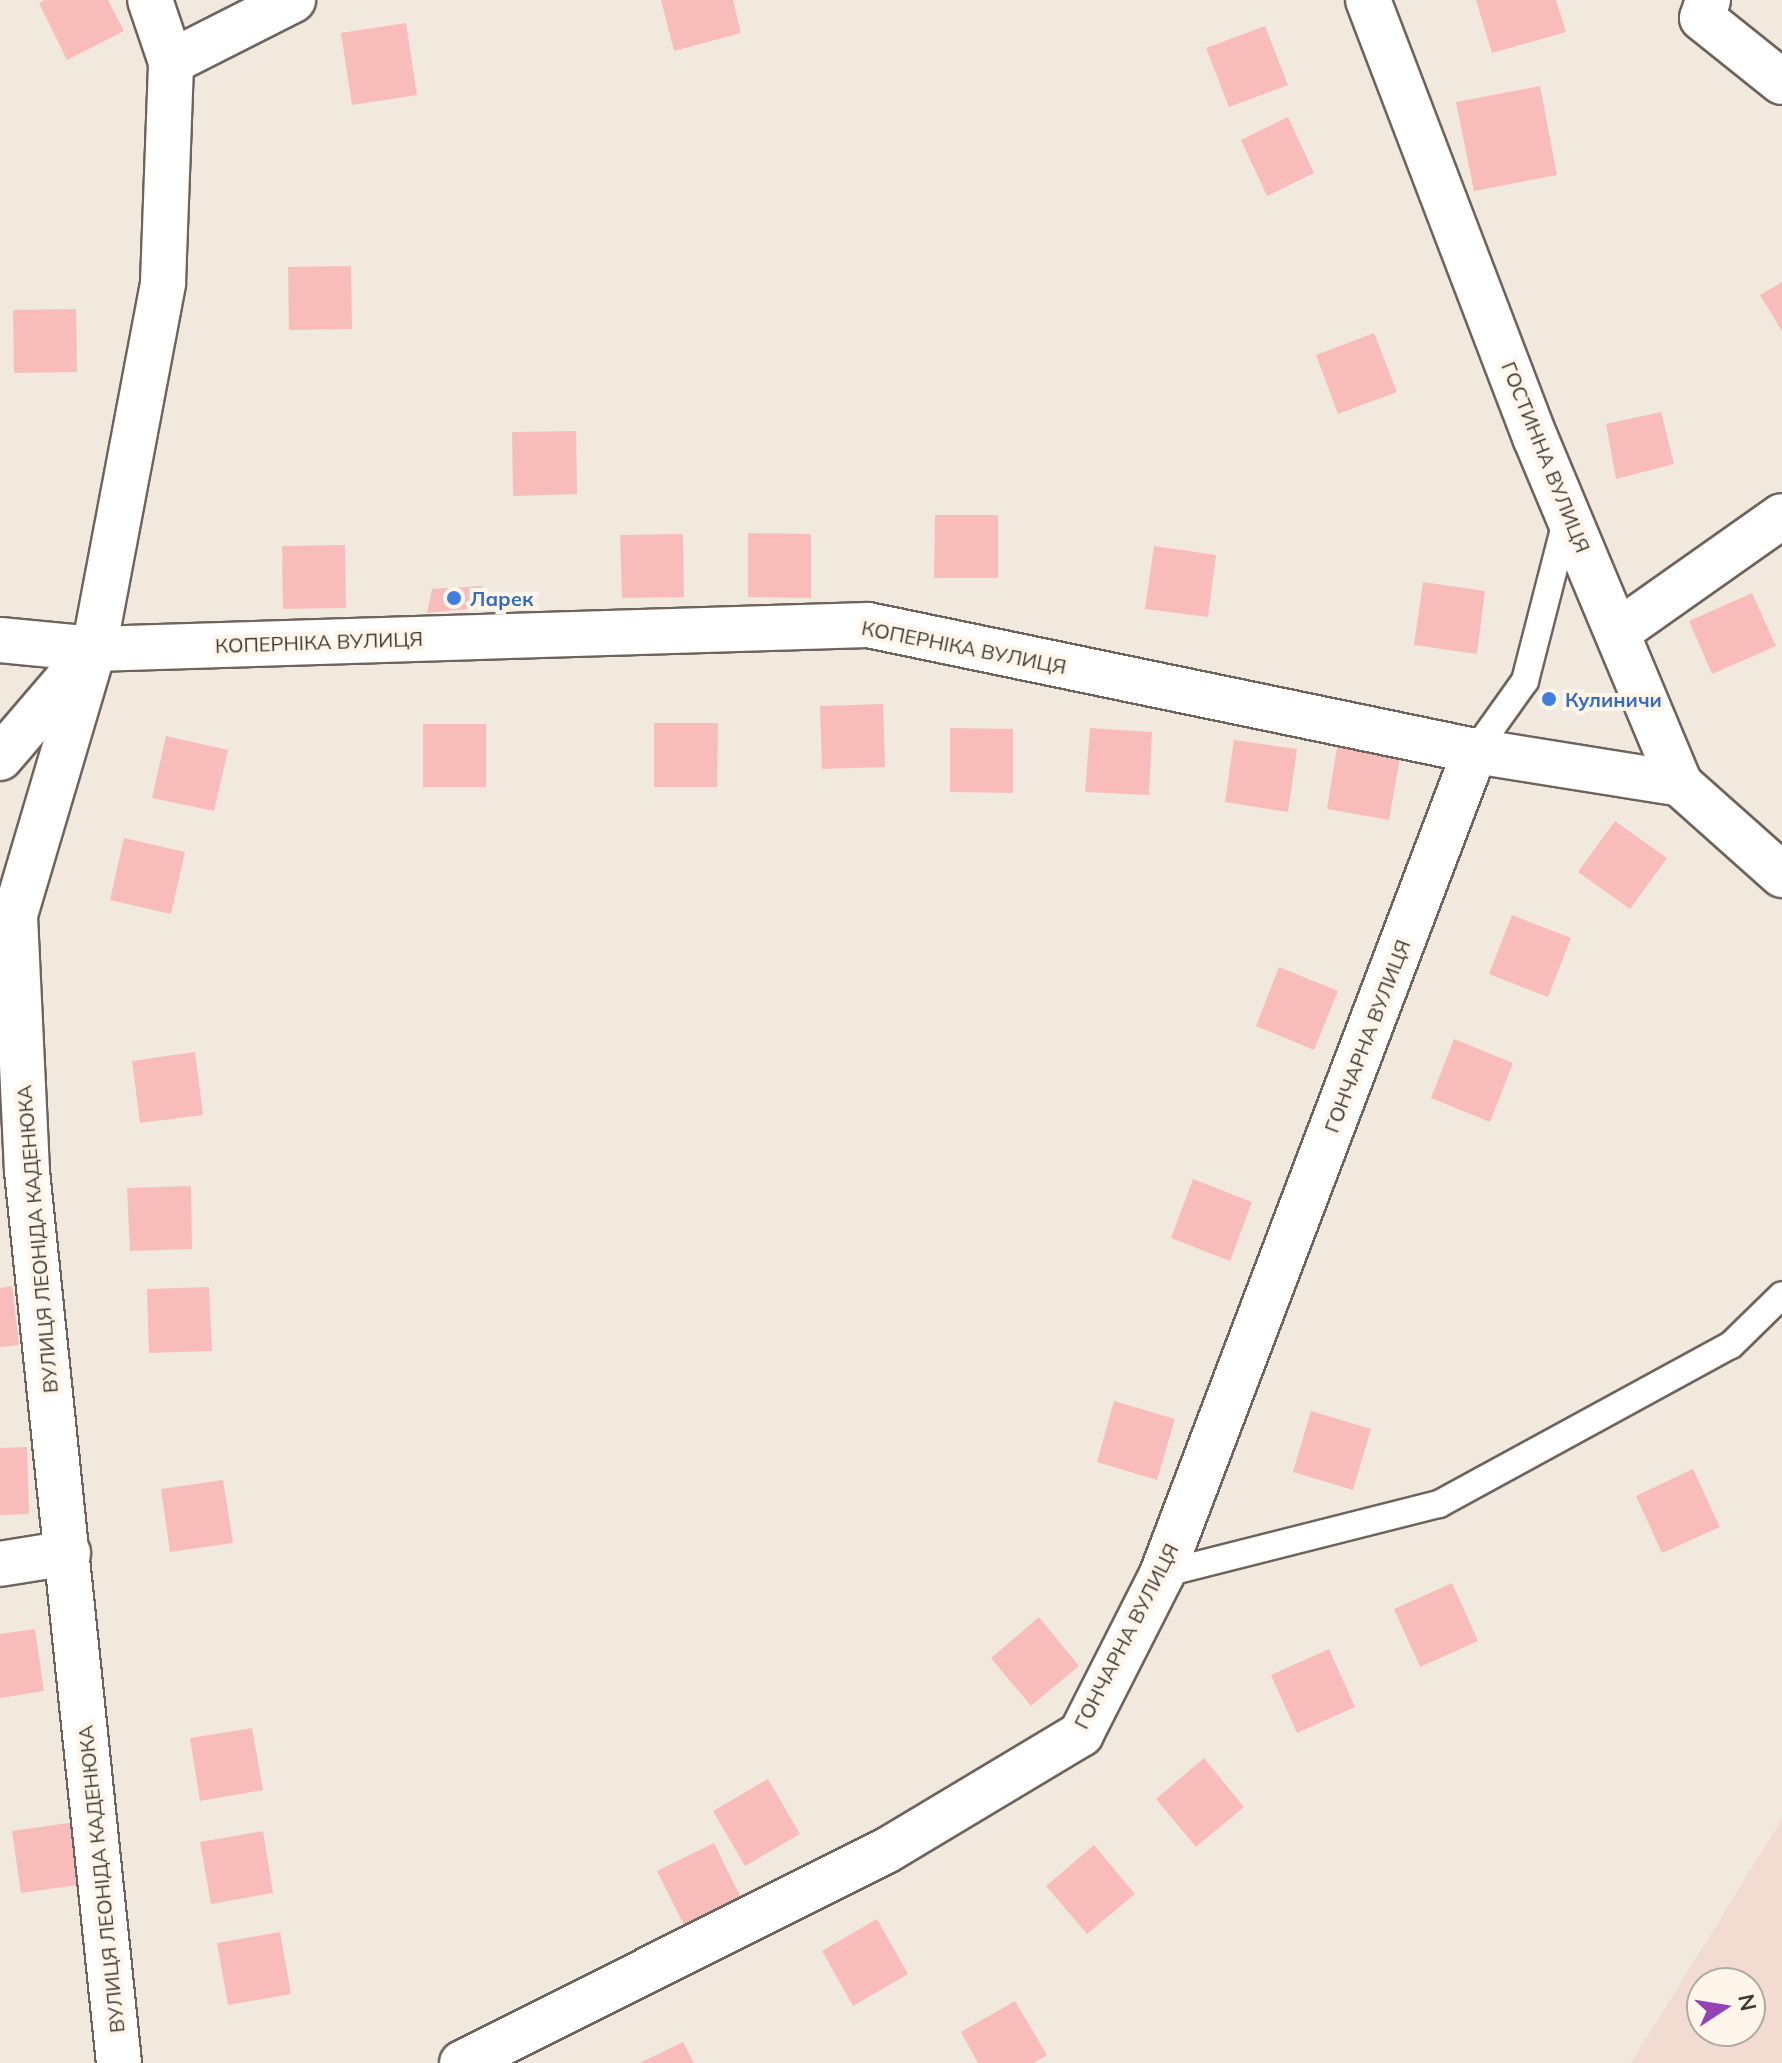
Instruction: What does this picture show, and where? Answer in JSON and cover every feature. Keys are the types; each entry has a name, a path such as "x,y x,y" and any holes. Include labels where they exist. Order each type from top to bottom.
{"street":[{"path":"150,0 171,62 293,0"},
{"name":"ГОСТИННА ВУЛИЦЯ","path":"1368,0 1568,514 1680,784 1782,875"},
{"path":"1708,0 1702,18 1782,82"},
{"name":"ВУЛИЦЯ ЛЕОНІДА КАДЕНЮКА","path":"119,2063 27,1171 15,915 94,649 163,283 171,62"},
{"path":"1619,631 1782,516"},
{"name":"КОПЕРНІКА ВУЛИЦЯ","path":"94,649 868,625 1475,751 1680,784"},
{"path":"0,640 94,649"},
{"path":"0,758 94,649"},
{"name":"ГОНЧАРНА ВУЛИЦЯ","path":"462,2063 889,1849 1081,1734 1162,1574 1475,751"},
{"path":"0,1564 68,1553"}],"lane":[{"path":"1475,751 1525,681 1568,514"},
{"path":"1162,1574 1439,1504 1731,1345 1782,1295"}],"shaded area":[{"path":"1782,1819 1782,2063 1631,2063 1686,1974 1686,2047 1766,2047 1766,1967 1690,1967"}],"building":[{"path":"45,0 108,0 124,31 67,60 39,3"},
{"path":"661,0 733,0 741,33 674,51"},
{"path":"1476,0 1556,0 1566,32 1492,53"},
{"path":"406,23 417,95 352,105 341,33"},
{"path":"1265,26 1288,85 1229,107 1206,48"},
{"path":"1540,86 1557,175 1474,191 1456,102"},
{"path":"1288,117 1314,173 1267,196 1241,140"},
{"path":"351,266 352,329 289,330 288,267"},
{"path":"1782,282 1782,331 1760,295"},
{"path":"76,309 77,372 14,373 13,310"},
{"path":"1374,333 1397,392 1338,414 1316,355"},
{"path":"1661,412 1674,464 1616,479 1606,424"},
{"path":"576,431 577,494 513,496 512,432"},
{"path":"935,515 998,515 998,578 934,578"},
{"path":"748,533 811,534 811,598 748,597"},
{"path":"683,534 684,597 622,598 620,535"},
{"path":"345,545 346,608 283,609 282,546"},
{"path":"1154,546 1216,555 1208,617 1145,609"},
{"path":"1423,582 1485,591 1477,654 1414,645"},
{"name":"Ларек","path":"482,586 477,608 427,613 432,589"},
{"path":"1752,593 1776,646 1712,674 1689,621"},
{"path":"883,704 885,767 822,769 820,706"},
{"path":"654,723 718,723 717,787 654,787"},
{"path":"423,724 486,724 486,787 423,787"},
{"path":"950,728 1013,729 1013,793 950,792"},
{"path":"1090,728 1152,732 1149,795 1085,792"},
{"path":"166,736 228,750 214,811 152,798"},
{"path":"1234,740 1297,749 1288,812 1225,802"},
{"path":"1337,747 1400,758 1389,820 1327,809"},
{"path":"1615,821 1667,858 1630,909 1578,872"},
{"path":"124,838 185,852 171,914 110,900"},
{"path":"1512,915 1571,938 1548,997 1489,974"},
{"path":"1279,967 1338,991 1314,1050 1256,1026"},
{"path":"1454,1039 1513,1063 1490,1122 1431,1098"},
{"path":"195,1052 203,1115 140,1123 132,1061"},
{"path":"1193,1179 1252,1202 1230,1261 1171,1238"},
{"path":"191,1186 192,1249 130,1251 127,1188"},
{"path":"12,1286 19,1345 0,1347 0,1288"},
{"path":"209,1287 212,1351 149,1353 147,1289"},
{"path":"1114,1401 1175,1419 1157,1480 1097,1462"},
{"path":"1311,1411 1371,1429 1353,1490 1293,1472"},
{"path":"27,1447 29,1514 0,1515 0,1448"},
{"path":"1693,1469 1720,1527 1662,1553 1636,1496"},
{"path":"223,1480 233,1543 170,1552 161,1489"},
{"path":"1452,1583 1478,1641 1420,1667 1394,1609"},
{"path":"1039,1617 1079,1666 1031,1706 991,1658"},
{"path":"35,1629 44,1691 0,1698 0,1634"},
{"path":"1329,1649 1355,1707 1297,1733 1271,1675"},
{"path":"252,1728 263,1790 200,1801 190,1738"},
{"path":"1204,1758 1244,1807 1196,1847 1156,1799"},
{"path":"768,1779 800,1834 745,1866 713,1811"},
{"path":"75,1822 84,1884 21,1893 12,1831"},
{"path":"263,1831 273,1893 211,1904 200,1842"},
{"path":"714,1843 742,1900 685,1927 657,1871"},
{"path":"1094,1845 1135,1894 1087,1934 1046,1886"},
{"path":"877,1919 908,1974 853,2006 822,1951"},
{"path":"280,1932 291,1994 228,2005 217,1943"},
{"path":"1015,2001 1047,2055 1034,2063 978,2063 961,2032"},
{"path":"683,2042 694,2063 640,2063"}],"place":[{"name":"Ларек","path":"454,598"},
{"name":"Кулиничи","path":"1549,699"}]}
